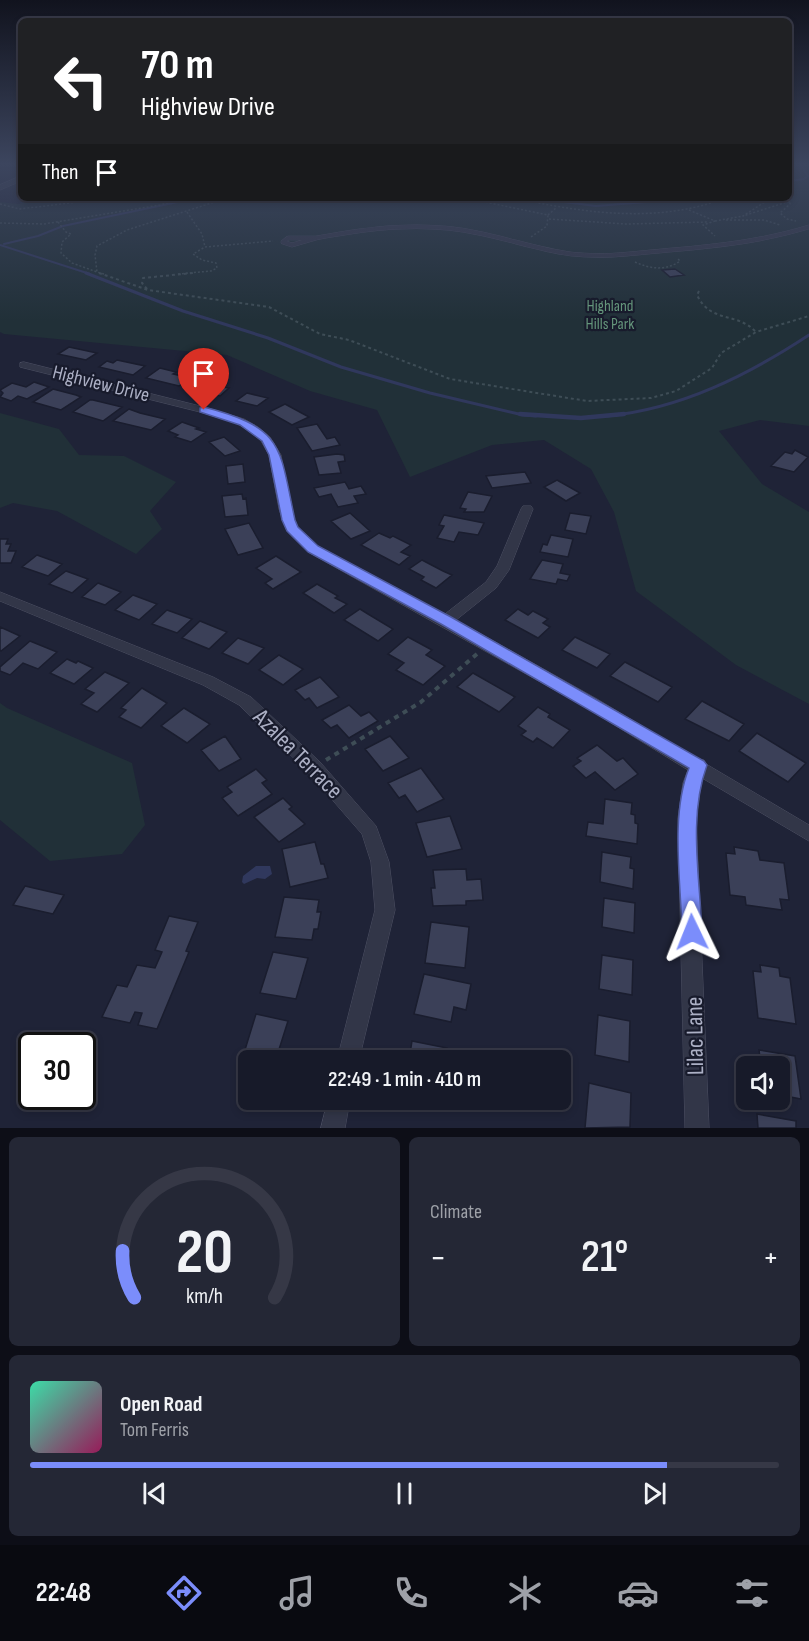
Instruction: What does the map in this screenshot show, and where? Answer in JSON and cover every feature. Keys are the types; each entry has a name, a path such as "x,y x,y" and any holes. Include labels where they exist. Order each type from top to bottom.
{"street":[{"name":"Highview Drive","path":"24,365 204,410 247,424 270,444 275,455 287,517 292,529 305,543 322,555 446,621 698,765 809,834"},
{"path":"446,621 491,585 502,570 527,509"},
{"name":"Azalea Terrace","path":"0,596 230,692 263,717 314,767 370,831 384,883 385,910 350,1050"},
{"name":"Lilac Lane","path":"697,1128 687,818 692,783 698,765"},
{"path":"333,1128 337,1110"}],"lane":[{"path":"285,239 316,238 372,228 426,226 468,230 570,254 627,255 732,244 777,237 809,227"}],"path":[{"path":"0,223 23,226 90,217"},
{"path":"97,272 95,255 98,246 127,230 172,217"},
{"path":"190,217 202,234 205,248"},
{"path":"520,243 547,226 548,217 626,224 764,220 788,228"},
{"path":"704,217 715,221"},
{"path":"726,220 740,217"},
{"path":"784,217 799,222"},
{"path":"58,222 66,232 71,234 62,242 61,253 72,263 148,290 269,307 305,324 320,334 349,340 450,379 587,401 621,401 674,392 701,378 712,368 721,353 756,332 809,316"},
{"path":"708,222 703,225 712,235 732,244"},
{"path":"148,290 142,283 142,278 211,271 217,268 216,263 202,260 193,254 205,248 285,239"},
{"path":"627,255 645,267 668,268 680,261 668,251"},
{"path":"699,291 697,295 702,308 711,314 741,320 751,325 756,332"},
{"path":"314,767 421,702 487,644"}],"green space":[{"name":"Highland Hills Park","path":"0,217 809,217 809,426 760,420 719,431 762,484 809,512 809,704 736,665 636,591 614,512 591,469 544,440 492,445 410,477 377,410 310,391 227,355 0,332"},
{"path":"0,413 59,429 79,455 124,456 176,482 150,511 162,529 136,554 57,511 13,503 0,508"},
{"path":"0,703 132,763 145,825 122,854 50,861 0,820"}],"water":[{"path":"256,866 270,866 272,874 265,879 257,878 244,884 243,876"}],"building":[{"path":"675,269 684,275 670,277 662,270"},
{"path":"69,347 97,353 86,360 58,354"},
{"path":"117,360 145,366 133,375 99,367 107,361 113,363"},
{"path":"160,368 190,378 179,386 146,378"},
{"path":"216,380 227,383 222,387 229,388 220,396 186,388 194,382 211,384"},
{"path":"34,382 49,387 27,399 18,396 11,401 0,397 3,393 0,390 12,383 26,387"},
{"path":"53,389 81,397 61,410 33,402"},
{"path":"247,393 268,398 257,406 236,401"},
{"path":"90,400 122,407 103,421 73,412"},
{"path":"285,404 309,417 292,425 269,412"},
{"path":"129,409 165,419 151,430 113,421"},
{"path":"182,422 206,432 191,442 175,437 178,435 168,431"},
{"path":"317,424 327,439 335,437 340,445 312,451 297,428"},
{"path":"224,437 240,451 225,456 209,442"},
{"path":"795,450 808,457 794,472 771,466 785,452 792,454"},
{"path":"344,455 345,461 338,462 341,473 319,475 314,457"},
{"path":"243,464 245,482 228,484 226,466"},
{"path":"525,472 531,483 492,488 486,476"},
{"path":"557,480 580,493 566,501 544,487"},
{"path":"345,482 349,489 361,486 366,494 354,496 358,503 338,507 331,494 319,497 314,488"},
{"path":"468,492 492,496 484,512 464,512 466,509 460,508"},
{"path":"242,494 243,499 246,498 248,515 225,517 222,496"},
{"path":"350,513 370,531 351,539 331,521"},
{"path":"570,513 591,516 586,534 565,530"},
{"path":"444,515 484,523 478,535 459,532 454,542 437,538 444,526 439,525"},
{"path":"249,523 263,548 238,555 225,529"},
{"path":"379,533 390,538 393,536 411,545 401,552 410,556 399,565 361,545"},
{"path":"551,535 573,539 568,557 540,552 543,544 547,545"},
{"path":"0,539 8,539 6,544 11,544 8,551 16,551 11,563 0,563"},
{"path":"37,555 62,564 48,576 22,567"},
{"path":"276,556 301,572 273,589 265,583 272,579 256,568"},
{"path":"422,560 452,575 436,588 421,580 424,577 409,569"},
{"path":"542,560 563,564 560,573 570,575 567,581 558,579 556,584 530,579"},
{"path":"66,571 88,579 72,593 49,584"},
{"path":"98,583 121,592 105,605 82,597"},
{"path":"317,584 347,604 334,613 303,593"},
{"path":"133,595 157,604 139,620 115,610"},
{"path":"360,609 393,629 378,641 344,620"},
{"path":"518,609 528,615 533,611 548,619 543,623 550,627 538,638 505,620"},
{"path":"167,610 192,619 177,633 152,624"},
{"path":"200,621 227,632 209,649 182,638"},
{"path":"0,627 20,636 1,651 0,650"},
{"path":"408,637 432,650 426,655 445,666 423,685 396,670 404,663 388,654"},
{"path":"575,637 610,654 597,668 562,650"},
{"path":"238,638 264,648 248,664 222,653"},
{"path":"30,641 57,652 38,669 23,663 10,675 0,671 0,667"},
{"path":"279,655 303,669 283,685 259,670"},
{"path":"67,659 93,668 74,684 50,673"},
{"path":"625,662 672,687 658,702 610,676"},
{"path":"105,672 129,683 97,712 81,704 94,693 85,689"},
{"path":"473,673 515,697 499,712 457,687"},
{"path":"320,677 339,697 317,708 309,698 305,700 295,690"},
{"path":"142,688 167,703 141,728 119,717 126,710 121,708"},
{"path":"702,701 744,724 729,741 685,719"},
{"path":"349,705 361,716 369,712 378,721 349,738 337,725 331,728 322,720"},
{"path":"538,707 550,714 548,717 570,730 553,748 537,738 533,742 521,735 526,731 518,726"},
{"path":"184,708 210,724 187,743 161,726"},
{"path":"757,733 806,763 788,782 739,751"},
{"path":"225,736 241,759 219,771 201,750"},
{"path":"390,736 409,758 383,771 365,749"},
{"path":"597,745 617,761 623,758 638,774 615,790 595,772 586,778 573,766 581,761 577,758"},
{"path":"421,768 444,799 417,812 405,795 399,798 388,783"},
{"path":"256,769 267,780 262,783 272,794 238,816 222,798 232,792 227,787"},
{"path":"283,798 292,807 289,809 305,824 279,842 254,817"},
{"path":"605,799 632,803 631,814 635,815 635,823 638,824 637,844 586,836 588,822 603,824"},
{"path":"450,816 462,849 427,857 416,823"},
{"path":"315,842 321,864 324,864 328,878 290,887 282,849"},
{"path":"734,847 758,851 760,860 784,863 789,900 780,899 782,910 746,905 745,897 730,895 726,853 735,854"},
{"path":"602,852 631,857 630,868 634,869 633,889 600,882"},
{"path":"466,869 467,880 481,879 483,900 466,901 466,905 433,906 431,888 435,888 433,870"},
{"path":"25,886 64,895 53,914 13,905"},
{"path":"284,897 319,900 317,912 321,912 318,929 314,929 312,940 275,937"},
{"path":"604,898 635,903 634,933 602,927"},
{"path":"169,916 198,922 186,951 189,952 157,1029 138,1025 142,1013 135,1012 130,1023 102,1017 117,985 127,987 137,965 155,968 162,952 155,950"},
{"path":"431,922 469,927 465,968 425,963"},
{"path":"273,952 308,958 296,999 260,993"},
{"path":"602,955 633,960 632,995 599,989"},
{"path":"760,965 779,968 780,976 790,978 796,1024 758,1018 753,971 761,972"},
{"path":"424,974 471,984 466,1010 454,1007 451,1022 414,1014"},
{"path":"256,1014 288,1021 279,1050 245,1050"},
{"path":"598,1015 630,1021 629,1062 595,1055"},
{"path":"412,1041 447,1048 447,1050 411,1050"},
{"path":"759,1050 795,1056 801,1099 790,1097 790,1056 760,1056"},
{"path":"589,1083 631,1093 630,1127 585,1128"},
{"path":"757,1114 796,1121 796,1128 758,1128"}],"waterway":[{"path":"4,244 38,236 63,226 108,217"},
{"path":"0,245 90,274"},
{"path":"86,273 183,311 268,338 341,367 430,393 536,416"},
{"path":"615,415 661,406 713,388 762,364 809,335"},
{"path":"520,414 581,418 615,415"},
{"path":"615,415 624,414"},
{"path":"607,416 615,415"}],"route":[{"path":"204,410 244,423 261,434 270,444 275,455 288,520 292,529 313,549 446,621 698,765 692,783 687,818 692,932"}]}
